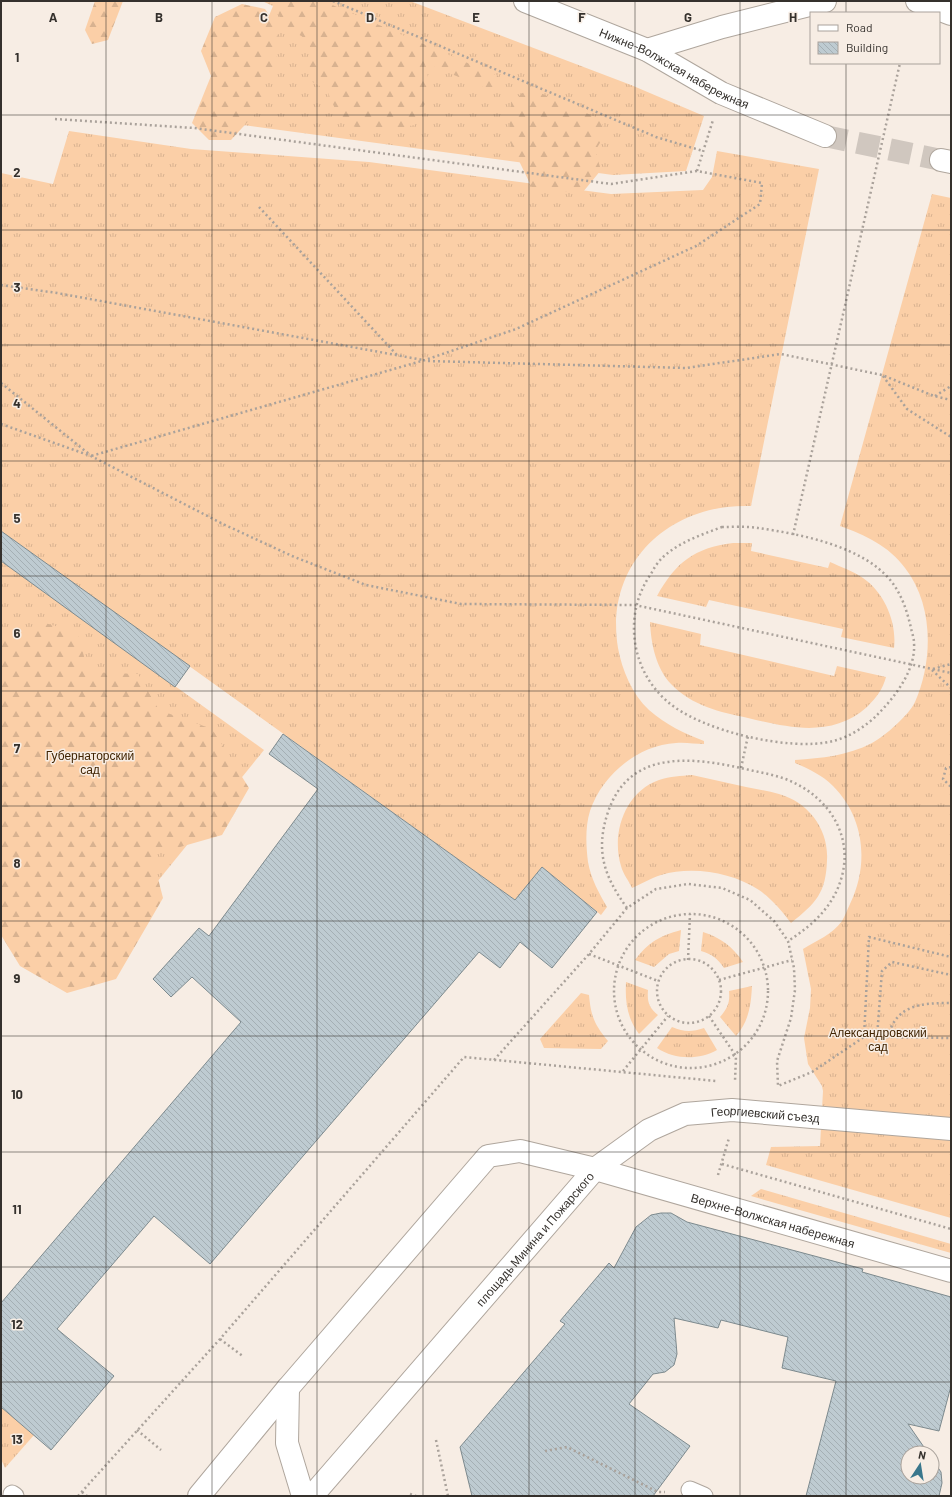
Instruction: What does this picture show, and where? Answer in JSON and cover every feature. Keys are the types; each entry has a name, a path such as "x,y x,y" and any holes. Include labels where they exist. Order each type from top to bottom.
{"street":[{"name":"Нижне-Волжская набережная","path":"525,1 647,50 721,93 825,136"},
{"path":"647,50 722,27 825,1"},
{"path":"917,1 951,14"},
{"name":"Георгиевский съезд","path":"595,1169 649,1130 685,1114 732,1110 951,1129"},
{"name":"площадь Минина и Пожарского","path":"199,1496 288,1388 488,1156 520,1151 595,1169 312,1496"},
{"name":"Верхне-Волжская набережная","path":"595,1169 951,1271"},
{"path":"288,1388 287,1443 303,1496"}],"path":[{"path":"333,1 656,137 703,150"},
{"path":"793,535 900,64"},
{"path":"697,171 721,93"},
{"path":"55,119 194,128 610,184 697,171 762,183 760,204 696,246 516,329 425,360 91,456"},
{"path":"259,208 398,356"},
{"path":"1,285 57,293 425,360 686,368 782,354 882,375 934,396 951,400"},
{"path":"882,375 907,408 951,437"},
{"path":"1,383 91,456"},
{"path":"934,396 951,386"},
{"path":"1,424 91,456 223,524 292,556 366,586 461,604 635,605 951,674"},
{"path":"722,527 756,527 793,535 836,545 869,561 891,581 906,605 914,644 911,665 892,700 866,726 834,741 805,744 748,736 718,729 691,717 667,702 649,680 636,649 633,626 635,605 642,586 662,558 689,539 722,527"},
{"path":"932,669 951,664"},
{"path":"932,669 951,688"},
{"path":"742,768 748,736"},
{"path":"627,908 606,873 602,848 604,824 612,801 625,784 639,772 656,764 675,760 695,760 742,768 788,780 809,792 830,811 838,823 843,839 845,854 838,889 820,918 788,941"},
{"path":"951,767 946,768 943,779 951,787"},
{"path":"494,1060 589,954 627,908 656,889 688,884 722,888 750,900 774,921 788,941 792,960 795,990 791,1018 777,1061 778,1086 812,1072 864,1037 951,1038"},
{"path":"688,960 690,914"},
{"path":"690,914 709,917 733,926 749,938 759,953 766,968 769,986 767,1007 762,1025 752,1040 736,1056 708,1067 680,1066 658,1060 640,1049 618,1025 614,1010 612,992 618,966 627,948 640,933 662,919 690,914"},
{"path":"864,1037 869,938 951,957"},
{"path":"589,954 658,981"},
{"path":"688,960 698,961 708,966 719,980 720,996 716,1007 709,1016 700,1022 677,1022 668,1016 662,1009 656,988 658,981 666,968 675,962 688,960"},
{"path":"719,980 792,960"},
{"path":"877,1037 882,971 892,962 951,975"},
{"path":"888,1037 891,1024 902,1012 916,1005 951,1003"},
{"path":"623,1071 668,1016"},
{"path":"709,1016 736,1056 735,1083"},
{"path":"718,1178 727,1148"},
{"path":"722,1164 951,1229"},
{"path":"220,1340 244,1357"},
{"path":"137,1430 161,1450"},
{"path":"436,1440 448,1496"},
{"path":"545,1451 567,1447 658,1492 697,1493"},
{"path":"82,1492 86,1496"},
{"path":"410,1494 416,1496"}],"green space":[{"path":"95,1 123,1 108,40 92,44 85,30"},
{"path":"262,1 410,1 631,85 704,116 686,171 613,175 198,119 256,47 273,6"},
{"path":"266,1 323,1 498,76 501,86 490,90 425,63 431,92 414,125 378,133 341,123 327,90 309,80 310,41 282,25 276,5"},
{"path":"242,4 265,9 278,28 276,73 259,85 264,104 231,140 209,140 192,123 211,76 201,51 215,17"},
{"path":"529,88 600,119 606,133 595,151 601,170 583,192 533,190 509,140 511,102"},
{"path":"69,131 191,149 369,162 611,194 703,190 712,177 717,151 819,169 751,506 721,508 694,515 669,527 648,544 632,565 621,590 616,618 618,648 622,665 633,689 643,704 655,715 675,728 704,741 704,744 676,743 648,749 623,764 603,785 588,817 586,843 591,874 607,907 601,915 542,867 515,900 1,531 1,173 53,184"},
{"name":"Александровский сад","path":"932,194 951,198 951,1218 766,1165 771,1147 820,1146 823,1091 822,1086 808,1064 804,1038 810,1008 811,989 803,949 834,930 842,921 856,889 860,874 861,842 852,812 844,799 833,786 820,775 795,763 795,760 844,754 877,740 908,713 915,702 925,669 928,634 926,616 914,583 905,568 892,553 867,537 840,526"},
{"path":"733,543 752,543 751,551 828,568 830,562 863,578 878,592 888,609 894,629 894,648 841,637 843,629 709,600 706,607 657,596 671,574 688,559 707,549"},
{"name":"Губернаторский сад","path":"1,561 264,750 153,887 1,891"},
{"name":"Губернаторский сад","path":"42,622 78,633 88,672 138,674 159,710 212,729 249,788 222,835 152,855 163,898 116,979 67,993 20,966 1,935 1,641"},
{"path":"650,622 701,634 700,645 834,676 837,666 886,677 879,693 867,707 854,717 825,727 794,727 738,716 697,703 679,692 671,684 662,671 655,655"},
{"path":"692,775 779,794 799,803 815,818 827,849 824,881 822,889 813,903 791,923 776,905 759,890 736,879 711,872 673,872 657,876 632,888 623,872 618,853 620,827 629,804 637,794 647,786 659,780"},
{"path":"681,930 679,951 669,954 654,967 635,960 655,940"},
{"path":"703,932 726,943 735,951 743,962 724,968 714,957 701,951"},
{"path":"626,982 648,990 649,1004 652,1010 658,1015 639,1034 629,1016 626,996"},
{"path":"752,986 747,1019 736,1036 720,1017 728,1005 729,991"},
{"path":"581,993 589,995 594,1020 599,1030 608,1041 601,1049 544,1048 540,1039"},
{"path":"672,1027 688,1031 704,1028 717,1050 703,1056 695,1057 679,1057 664,1052 657,1048"},
{"path":"761,1189 951,1244 951,1253 751,1196"},
{"path":"1,1407 34,1435 5,1468 1,1459"}],"building":[{"path":"1,531 190,666 175,687 1,561"},
{"path":"283,734 515,900 542,867 597,912 552,968 520,942 500,968 479,952 210,1264 154,1216 57,1329 114,1376 51,1450 1,1407 1,1303 241,1022 192,977 171,997 153,979 199,928 209,936 318,789 269,754"},
{"path":"671,1213 687,1222 863,1269 862,1272 951,1297 951,1386 939,1431 908,1424 922,1445 900,1445 900,1485 940,1485 940,1471 942,1483 939,1496 806,1496 836,1381 782,1368 788,1337 721,1320 718,1328 674,1318 677,1354 674,1365 665,1372 653,1374 629,1404 690,1446 653,1496 472,1496 460,1447 565,1324 560,1321 609,1263 614,1268 636,1227 651,1215"}],"tunnel":[{"path":"825,136 941,160"}]}
